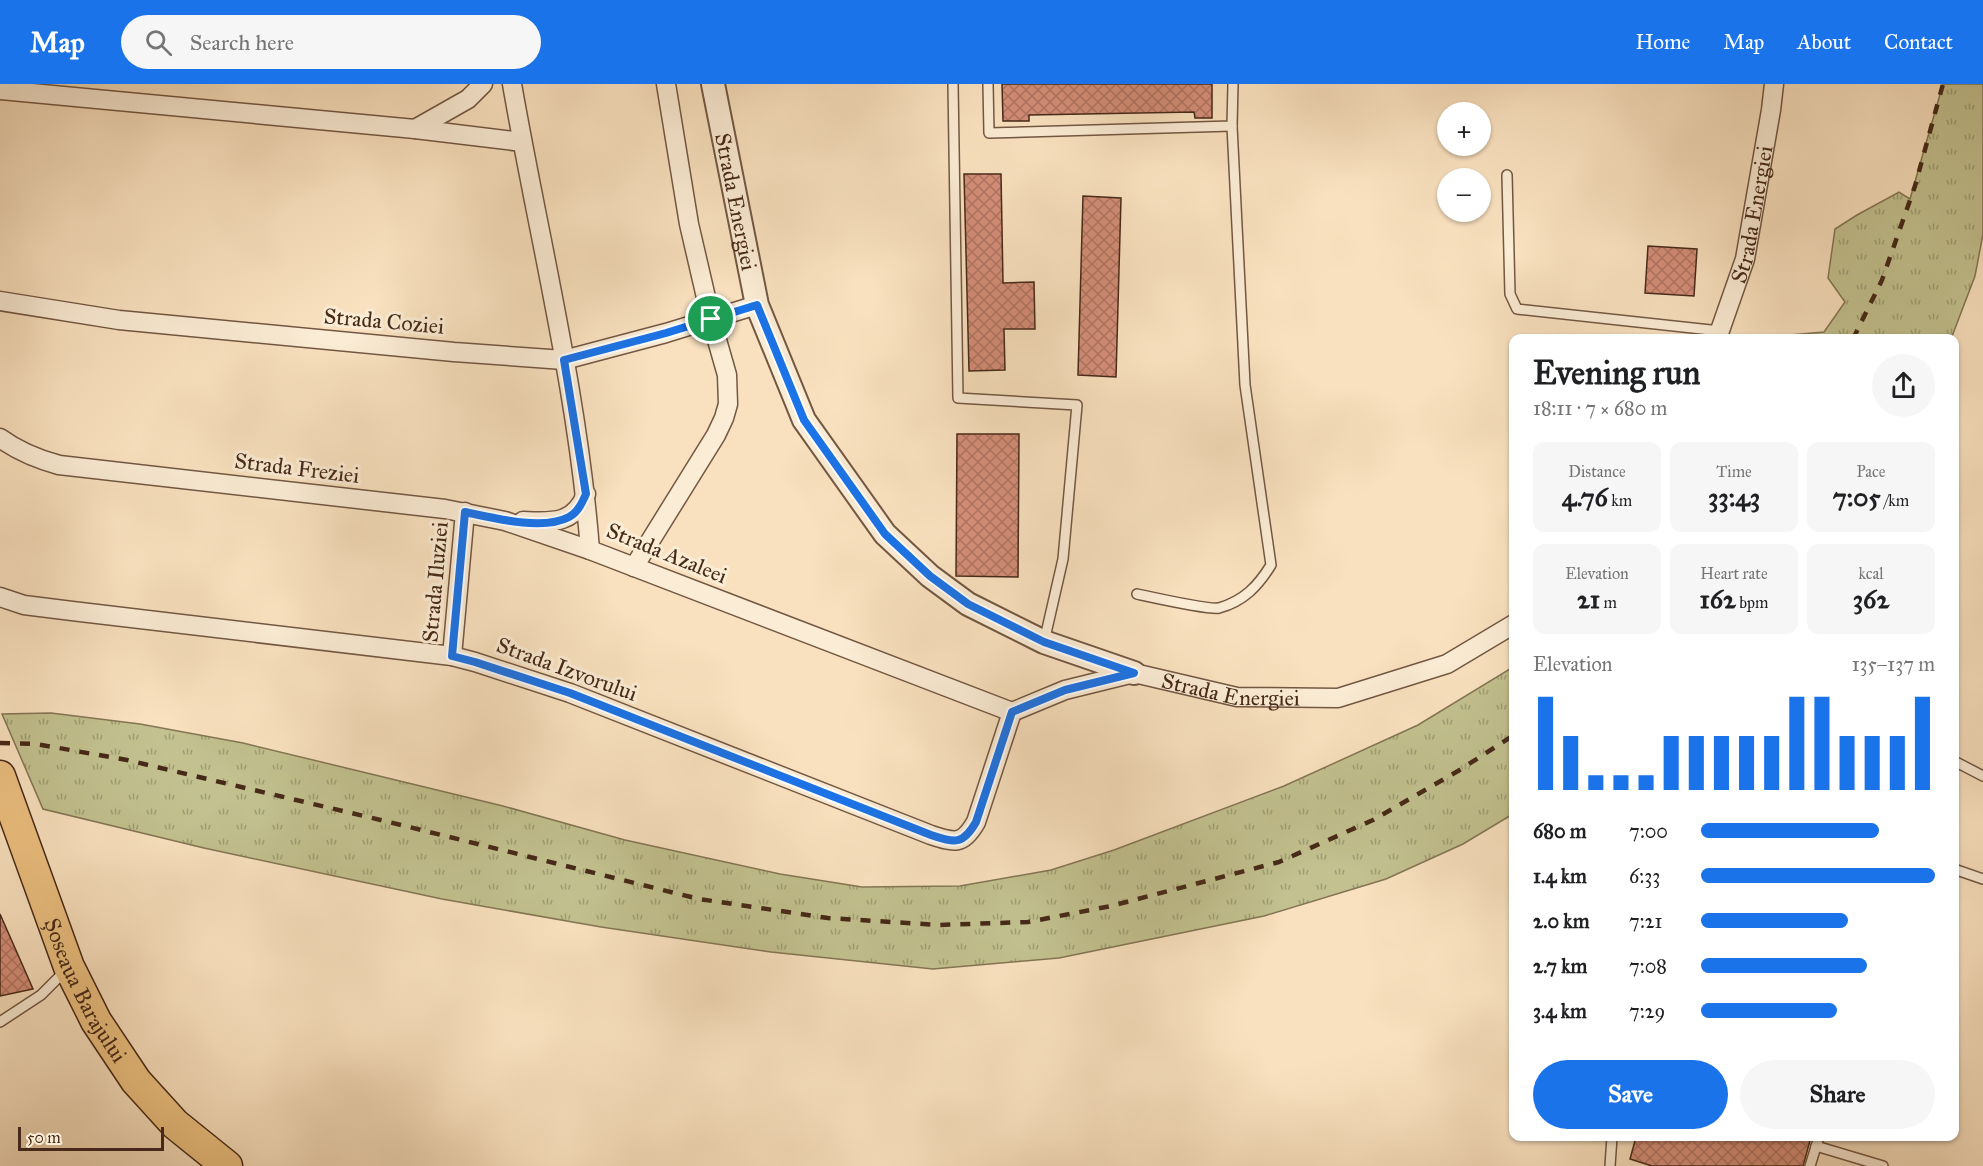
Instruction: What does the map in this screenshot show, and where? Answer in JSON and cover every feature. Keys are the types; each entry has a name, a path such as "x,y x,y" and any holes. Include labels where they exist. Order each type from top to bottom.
{"highway":[{"name":"Șoseaua Barajului","path":"0,776 69,967 96,1021 136,1081 175,1124 227,1166"}],"street":[{"path":"415,129 468,99 483,84"},
{"name":"Strada Azaleei","path":"512,84 564,360 586,494 590,550 1012,712"},
{"path":"634,567 716,435 724,418 729,389 689,224 666,84"},
{"name":"Strada Energiei","path":"713,84 757,305 804,420 885,534 930,576 968,604 1044,642 1134,673 1237,697 1338,698 1447,664 1509,627"},
{"name":"Strada Energiei","path":"1719,334 1745,259 1774,84"},
{"path":"0,90 113,92 522,142"},
{"name":"Strada Coziei","path":"0,301 119,320 454,352 564,360 757,305"},
{"path":"0,311 0,318"},
{"name":"Strada Freziei","path":"0,438 15,450 59,465 465,512 505,521 590,550"},
{"path":"505,521 542,522 569,517 582,504 586,494"},
{"name":"Strada Iluziei","path":"452,656 465,512"},
{"name":"Strada Izvorului","path":"0,597 24,604 72,611 452,656 570,693 931,835 957,840 968,836 976,822 1012,712"},
{"path":"1012,712 1065,690 1134,673"}],"lane":[{"path":"953,84 958,398 1077,405 1063,559 1044,642"},
{"path":"988,84 989,133 1232,126"},
{"path":"1137,594 1217,609 1246,596 1258,584 1271,565 1245,385 1232,126 1233,84"},
{"path":"1507,175 1510,294 1517,309 1711,334"},
{"path":"1959,763 1983,776"},
{"path":"1959,871 1983,879"},
{"path":"0,1022 41,995 69,967"},
{"path":"1610,1166 1612,1141"},
{"path":"1810,1166 1817,1142 1883,1166"}],"green space":[{"path":"1943,84 1983,84 1983,234 1975,276 1953,334 1801,334 1824,332 1845,302 1828,278 1835,229 1899,192 1910,199"},
{"path":"1509,669 1509,816 1463,844 1386,879 1264,916 1059,958 933,969 771,952 601,927 442,899 204,848 43,809 2,714 51,713 140,724 243,743 503,806 625,840 780,874 862,887 960,886 1051,870 1114,850 1284,786 1418,725"}],"building":[{"path":"1002,84 1212,84 1212,118 1195,118 1194,112 1029,115 1029,121 1003,121"},
{"path":"964,174 1001,174 1003,283 1034,282 1035,329 1004,329 1005,370 969,371"},
{"path":"1083,196 1121,198 1116,377 1078,375"},
{"path":"1648,246 1697,249 1694,296 1645,293"},
{"path":"957,434 1019,434 1018,577 956,576"},
{"path":"0,914 33,989 0,996"},
{"path":"1635,1141 1810,1141 1803,1166 1652,1166 1630,1159"}],"railway":[{"path":"1855,334 1882,280 1915,186 1943,84"},
{"path":"0,743 36,744 127,760 699,899 828,918 939,925 1028,922 1111,906 1279,862 1373,820 1458,771 1509,738"}],"route":[{"path":"757,305 804,420 885,534 930,576 968,604 1044,642 1134,673 1065,690 1012,712 976,822 968,836 957,840 942,839 570,693 452,656 465,512 505,521 557,521 577,511 586,494 564,360 711,319 757,305"}]}
